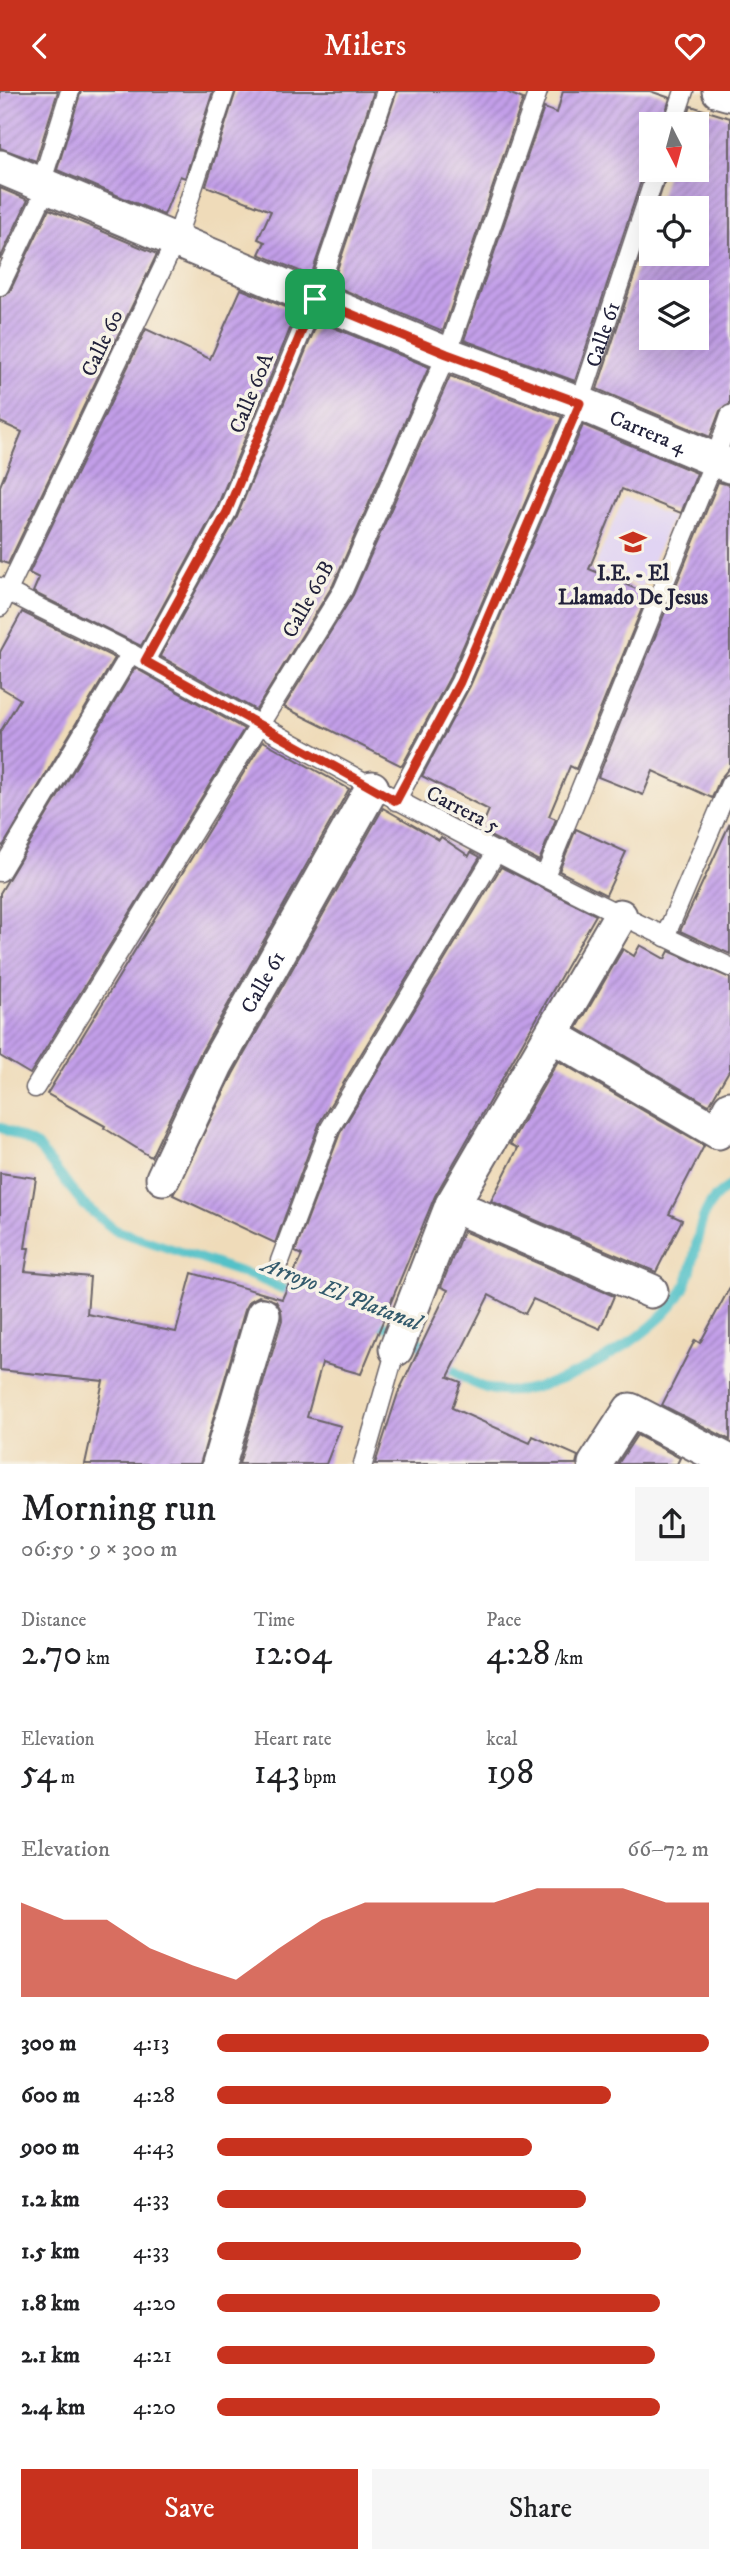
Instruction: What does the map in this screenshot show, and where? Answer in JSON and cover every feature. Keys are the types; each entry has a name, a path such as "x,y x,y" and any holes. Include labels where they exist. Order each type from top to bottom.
{"street":[{"path":"719,91 730,94"},
{"name":"Carrera 4","path":"0,167 447,354 580,403 723,463"},
{"name":"Calle 61","path":"163,1178 216,1065 384,795"},
{"path":"396,1349 452,1205 553,1036 620,916"},
{"path":"553,1036 718,1132 730,1108"},
{"path":"452,1205 651,1291"},
{"path":"219,1464 263,1315"},
{"path":"595,1464 630,1410 730,1462"}],"lane":[{"path":"0,286 44,185 71,91"},
{"name":"Calle 60","path":"3,595 176,240 225,91"},
{"name":"Calle 60A","path":"0,872 227,512 315,299 386,91"},
{"name":"Calle 60B","path":"35,1088 343,590 447,354 538,91"},
{"path":"677,112 684,91"},
{"name":"Calle 61","path":"384,795 460,682 580,403 653,182"},
{"path":"545,876 723,463 730,415"},
{"name":"Carrera 5","path":"3,595 70,623 138,657 384,795 620,916 730,967"},
{"path":"666,937 730,784"},
{"path":"280,1261 330,1128 497,851"},
{"path":"363,1464 396,1349"}],"shaded area":[{"name":"I.E. - El Llamado De Jesus","path":"624,497 672,517 642,588 594,568"}],"building":[{"path":"0,91 58,91 36,161 0,148"},
{"path":"81,91 213,91 185,178 180,176 164,215 57,170"},
{"path":"236,91 374,91 311,276 259,254 265,242 258,239 271,211 206,186"},
{"path":"397,91 504,91 523,99 443,331 332,285"},
{"path":"563,91 650,91 670,98 666,112 639,112 641,182 575,381 464,340 544,108 557,113"},
{"path":"691,106 730,118 730,404 720,411 710,437 597,389 639,261 639,266 709,266 709,196 660,196 664,182 709,182 709,112 689,112"},
{"path":"0,188 28,200 0,259"},
{"path":"49,209 157,254 8,564 0,561 0,486 22,432 0,422 0,297 10,291"},
{"path":"241,289 297,312 217,507 141,646 33,592 39,578 29,573 146,329 210,359"},
{"path":"318,321 429,367 333,585 256,710 160,656 237,516"},
{"path":"450,376 562,417 450,677 402,766 284,707 353,595"},
{"path":"583,425 697,473 681,513 622,489 589,569 648,594 576,769 570,766 549,816 556,819 539,861 480,831 489,810 422,776 470,686"},
{"path":"718,482 730,485 730,767 720,779 712,798 653,771 643,795 598,777"},
{"path":"22,612 115,658 3,846 0,844 0,732 20,699 0,687 0,652"},
{"path":"135,668 244,729 30,1074 0,1056 0,893"},
{"path":"263,741 349,789 199,1056 151,1157 104,1128 105,1126 47,1094"},
{"path":"383,808 439,840 441,837 469,856 471,852 480,857 320,1122 275,1243 173,1195 233,1074"},
{"path":"730,823 730,954 680,931"},
{"path":"576,829 626,852 606,895 559,871"},
{"path":"501,867 596,915 435,1196 361,1374 322,1363 307,1417 341,1426 326,1464 239,1464 282,1320 276,1301 259,1296 250,1301 245,1310 200,1464 85,1464 103,1381 0,1370 0,1173 36,1178 25,1248 29,1248 25,1271 90,1277 87,1314 176,1332 192,1273 282,1299 302,1255 295,1252 340,1133"},
{"path":"640,945 665,959 669,951 730,978 730,1069 709,1105 577,1028 623,949 634,956"},
{"path":"558,1061 704,1146 669,1214 682,1220 656,1272 491,1201 518,1148 510,1144"},
{"path":"463,1231 614,1296 600,1329 533,1299 525,1314 489,1295 448,1377 461,1382 452,1408 530,1443 533,1436 578,1456 576,1464 375,1464 398,1393 448,1290 441,1287"},
{"path":"730,1287 730,1440 662,1405 695,1340 700,1343"},
{"path":"637,1435 680,1458 677,1464 618,1464"}],"waterway":[{"name":"Arroyo El Platanal","path":"0,1127 37,1146 84,1205 115,1230 252,1276 298,1295"},
{"name":"Arroyo El Platanal","path":"443,1363 477,1385 500,1391 522,1390 575,1374 628,1344 670,1308 683,1290 708,1207 717,1195 730,1186"},
{"name":"Arroyo El Platanal","path":"372,1321 413,1337 431,1353"}],"place":[{"name":"I.E. - El Llamado De Jesus","path":"633,542"}],"route":[{"path":"315,299 447,354 580,403 460,682 396,801 145,661 227,512 315,299"}]}
